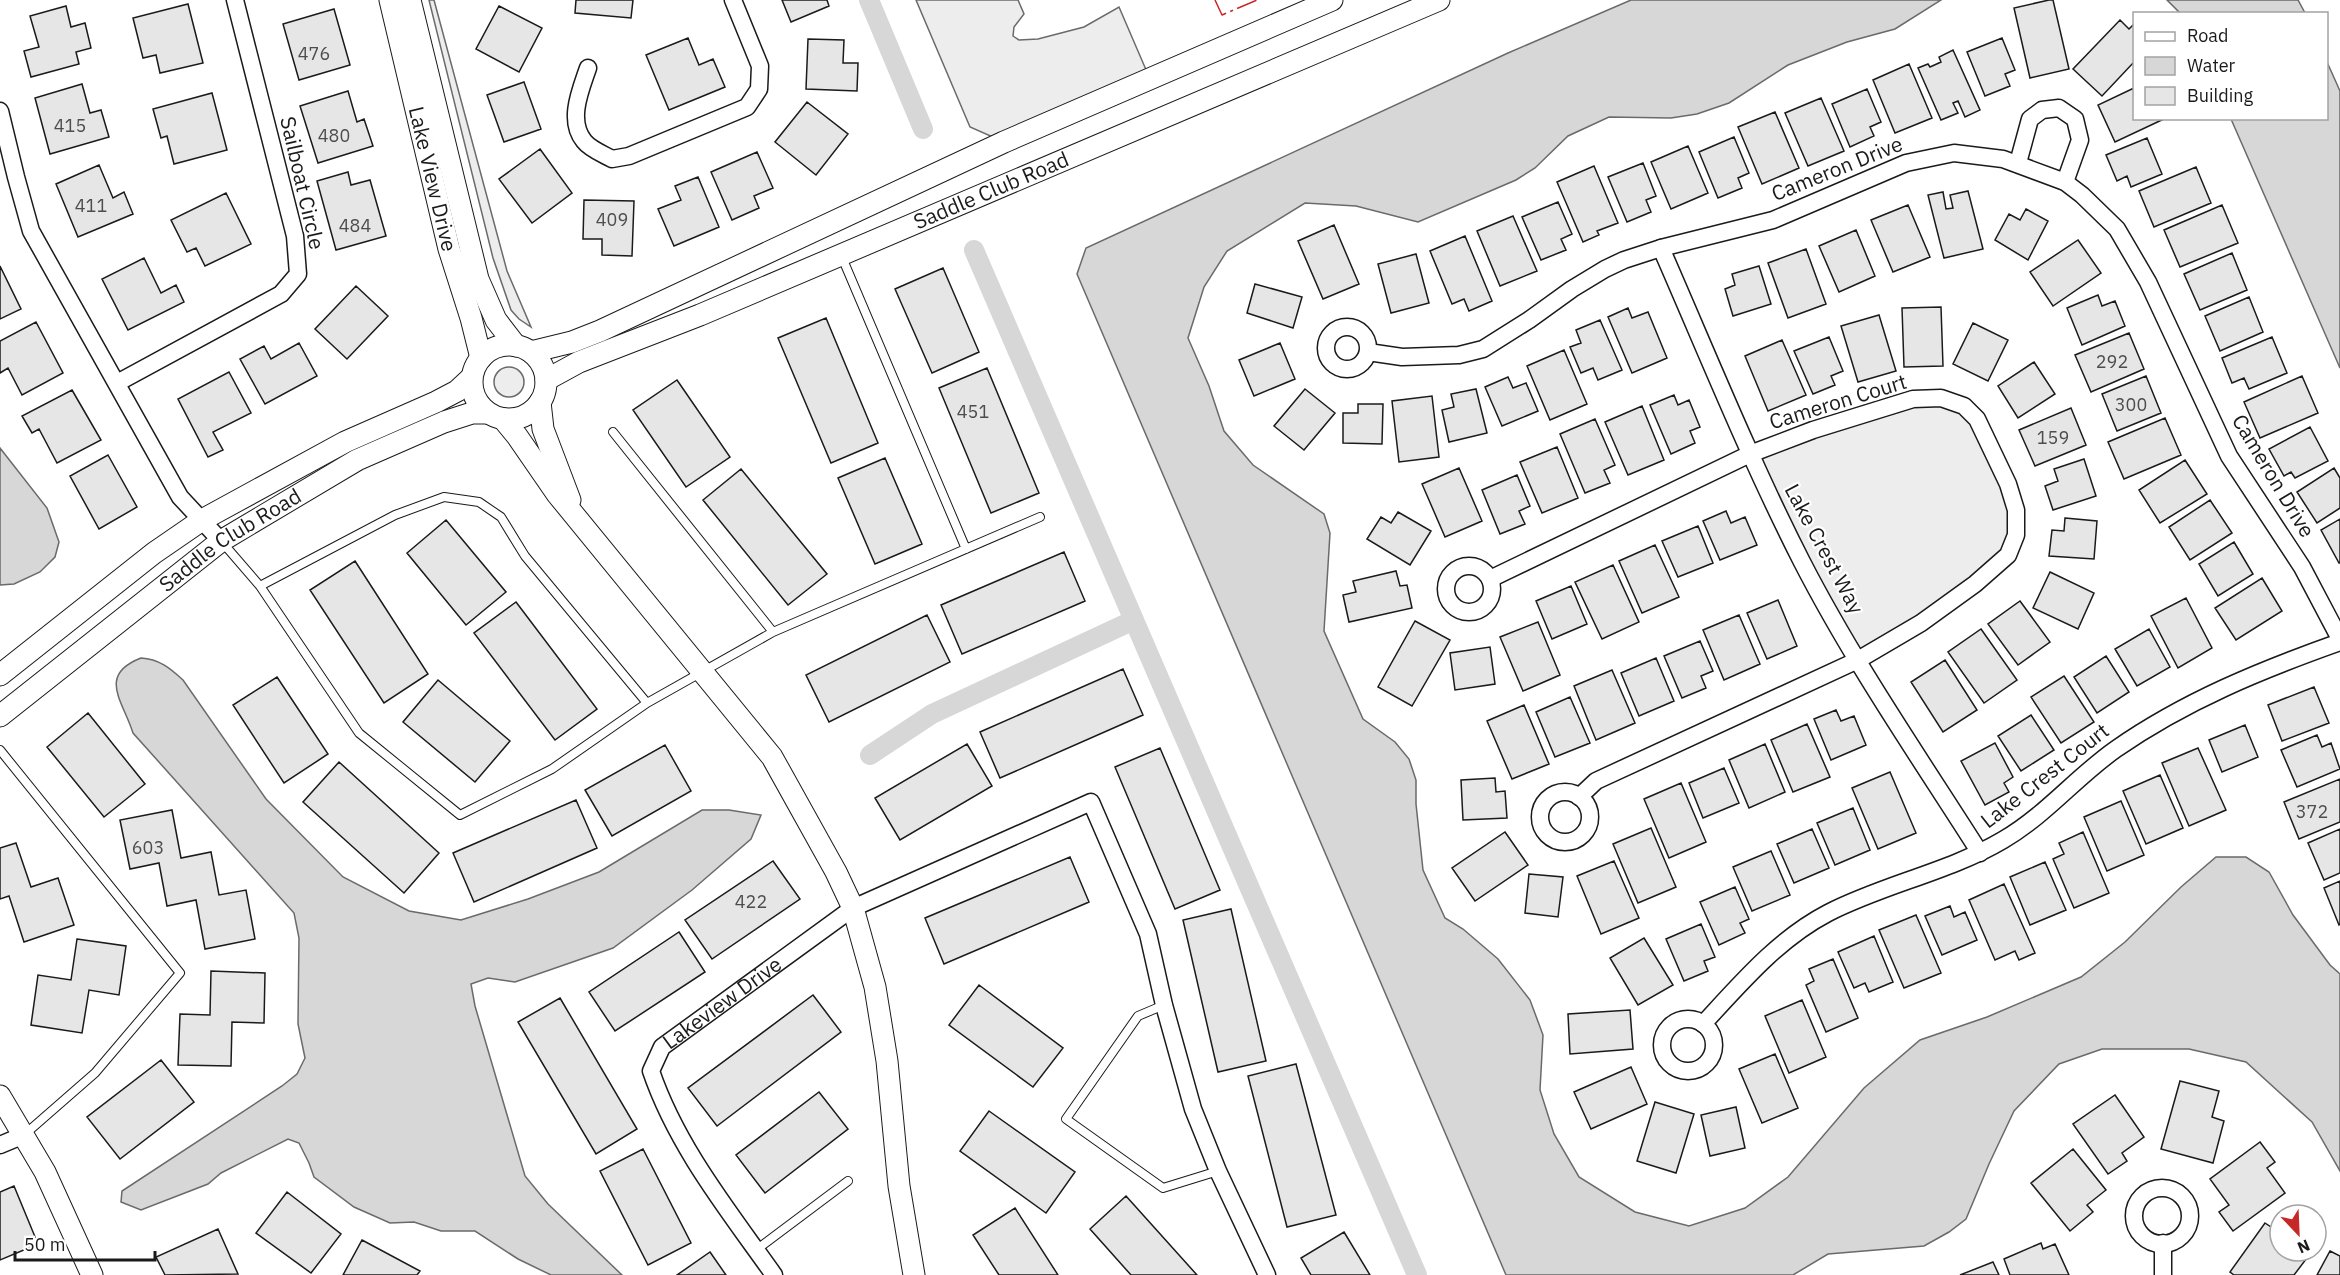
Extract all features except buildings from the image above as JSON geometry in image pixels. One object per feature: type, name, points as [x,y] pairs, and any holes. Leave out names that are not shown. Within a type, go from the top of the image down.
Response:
[{"type":"street","name":"Sailboat Circle","points":[[117,383],[281,294],[298,274],[295,236],[235,0]]},
{"type":"street","name":"Lake View Drive","points":[[390,0],[449,249],[481,357]]},
{"type":"street","name":"Lake View Drive","points":[[410,0],[478,279],[496,320],[523,349]]},
{"type":"street","points":[[588,68],[576,101],[578,124],[583,140],[612,159],[629,156],[747,107],[759,89],[760,66],[733,0]]},
{"type":"street","name":"Saddle Club Road","points":[[523,349],[572,342],[600,331],[1004,142],[1332,0]]},
{"type":"street","name":"Saddle Club Road","points":[[546,381],[579,362],[700,315],[1438,0]]},
{"type":"street","points":[[2018,163],[2030,119],[2042,110],[2059,108],[2075,119],[2080,140],[2065,182]]},
{"type":"street","points":[[0,111],[32,231],[180,497],[220,541]]},
{"type":"street","name":"Cameron Drive","points":[[1368,352],[1402,357],[1459,355],[1483,349],[1572,289],[1624,260],[1661,248],[1773,220],[1906,163],[1954,153],[2018,163],[2065,182],[2117,229],[2148,282],[2229,456],[2302,567],[2340,640]]},
{"type":"street","name":"Lake Crest Way","points":[[1661,248],[1750,454],[1803,564],[1857,660],[1980,853]]},
{"type":"street","points":[[495,416],[524,416],[531,413],[545,391],[544,370],[539,360],[523,349],[503,345],[481,357],[471,378],[472,391],[477,403],[517,436],[546,480],[772,757],[837,872],[853,908],[875,987],[887,1061],[899,1186],[914,1275]]},
{"type":"street","name":"Saddle Club Road","points":[[0,675],[154,553],[202,520],[345,442],[457,391],[471,378]]},
{"type":"street","name":"Cameron Court","points":[[1490,579],[1750,454],[1813,430],[1912,399],[1941,398],[1964,406],[1977,419],[2008,484],[2016,510],[2016,535],[2008,555],[1975,584],[1921,623],[1857,660],[1596,782],[1579,797]]},
{"type":"street","points":[[540,402],[543,429],[576,514]]},
{"type":"street","name":"Saddle Club Road","points":[[0,716],[220,541],[357,460],[444,422],[472,413],[495,416]]},
{"type":"street","name":"Lake Crest Court","points":[[1703,1024],[1777,948],[1810,924],[1882,889],[1980,853],[2025,826],[2051,806],[2093,766],[2174,712],[2223,687],[2340,640]]},
{"type":"street","name":"Lakeview Drive","points":[[774,1275],[693,1161],[661,1100],[651,1071],[662,1047],[853,908],[1091,802],[1148,934],[1164,1005]]},
{"type":"street","points":[[1164,1005],[1193,1109],[1218,1170],[1267,1275]]},
{"type":"street","points":[[0,1096],[45,1172],[92,1275]]},
{"type":"street","points":[[0,1145],[24,1135]]},
{"type":"street","points":[[2163,1243],[2163,1275]]},
{"type":"lane","points":[[840,254],[966,549]]},
{"type":"lane","points":[[613,432],[773,633]]},
{"type":"lane","points":[[260,586],[395,515],[444,497],[479,502],[501,517],[525,556],[646,704]]},
{"type":"lane","points":[[220,541],[260,586],[359,733],[460,815],[552,769],[646,704],[773,633],[1040,517]]},
{"type":"lane","points":[[0,750],[180,973],[95,1073],[24,1135]]},
{"type":"lane","points":[[1164,1005],[1138,1016],[1066,1119],[1163,1188],[1218,1170]]},
{"type":"lane","points":[[756,1250],[848,1181]]},
{"type":"shaded area","points":[[429,0],[434,0],[507,271],[531,327],[511,310],[493,258]]},
{"type":"shaded area","points":[[916,0],[1018,0],[1024,14],[1014,27],[1013,36],[1019,40],[1038,39],[1084,27],[1119,7],[1150,79],[1004,142],[970,127]]},
{"type":"shaded area","points":[[509,367],[520,371],[524,382],[520,393],[509,397],[498,393],[494,382],[498,371]]},
{"type":"shaded area","points":[[1913,399],[1964,406],[2008,484],[2008,555],[1858,660],[1750,454]]},
{"type":"water","points":[[1631,0],[1941,0],[1895,29],[1847,42],[1788,65],[1729,103],[1697,114],[1671,118],[1609,117],[1568,136],[1535,168],[1516,180],[1418,222],[1356,206],[1305,203],[1227,251],[1204,287],[1188,338],[1209,386],[1224,431],[1253,465],[1324,514],[1330,533],[1324,631],[1363,719],[1395,742],[1409,759],[1416,780],[1416,804],[1423,870],[1445,918],[1463,929],[1498,959],[1530,1000],[1543,1035],[1540,1090],[1554,1134],[1579,1177],[1635,1212],[1689,1226],[1745,1208],[1788,1177],[1864,1088],[1920,1040],[1987,1017],[2081,977],[2125,942],[2181,887],[2216,857],[2246,857],[2269,872],[2293,915],[2330,965],[2340,974],[2340,1171],[2312,1122],[2246,1062],[2189,1049],[2102,1049],[2059,1064],[2014,1111],[1966,1219],[1924,1246],[1828,1254],[1793,1275],[1506,1275],[1077,274],[1086,248],[1508,53]]},
{"type":"water","points":[[2167,0],[2298,0],[2304,12],[2179,12]]},
{"type":"water","points":[[2328,64],[2340,91],[2340,368],[2231,120],[2328,120]]},
{"type":"water","points":[[0,448],[47,508],[59,542],[55,557],[40,572],[14,584],[0,585]]},
{"type":"water","points":[[141,658],[164,665],[183,680],[266,799],[343,877],[409,911],[461,920],[528,899],[599,872],[702,810],[729,810],[761,815],[751,839],[692,890],[613,948],[515,982],[488,978],[471,984],[475,1006],[525,1176],[548,1204],[622,1275],[551,1275],[518,1259],[475,1231],[441,1231],[414,1222],[390,1223],[354,1207],[314,1177],[299,1143],[288,1139],[221,1173],[208,1184],[141,1210],[121,1202],[122,1191],[282,1086],[297,1074],[305,1058],[298,1024],[299,938],[294,913],[133,733],[120,700],[116,681],[120,672]]},
{"type":"waterway","points":[[869,0],[923,129]]},
{"type":"waterway","points":[[974,250],[1417,1275]]},
{"type":"waterway","points":[[870,755],[932,714],[1134,620]]},
{"type":"power","points":[[1215,0],[1222,15],[1257,0]]}]
